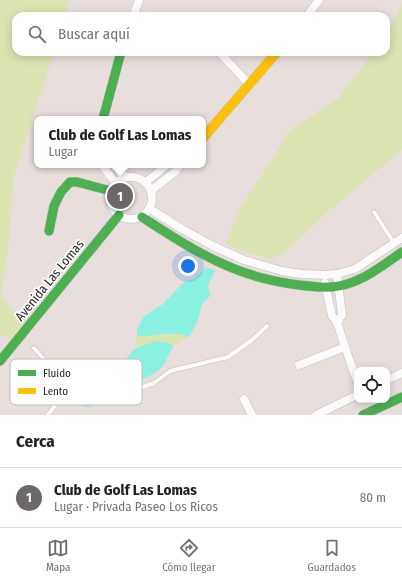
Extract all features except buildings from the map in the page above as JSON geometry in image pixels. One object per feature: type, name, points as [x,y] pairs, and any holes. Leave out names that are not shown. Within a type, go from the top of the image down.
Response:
[{"type":"street","points":[[134,12],[139,0]]},
{"type":"street","points":[[310,12],[319,0]]},
{"type":"street","points":[[104,116],[120,56]]},
{"type":"street","points":[[223,56],[249,84]]},
{"type":"street","points":[[206,135],[274,56]]},
{"type":"street","points":[[104,168],[114,180],[110,196],[110,202],[115,212],[119,215],[130,219],[142,217],[147,213],[153,203],[152,190],[146,182],[140,178],[127,177],[122,179],[112,189]]},
{"type":"street","points":[[118,168],[121,174],[127,177]]},
{"type":"street","points":[[146,182],[163,168]]},
{"type":"street","points":[[152,190],[178,168]]},
{"type":"street","points":[[49,231],[54,206],[61,192],[70,182],[112,189]]},
{"type":"street","points":[[150,209],[213,246],[244,260],[282,271],[301,274],[337,274],[354,269],[402,238]]},
{"type":"street","name":"Avenida Las Lomas","points":[[0,361],[119,215]]},
{"type":"street","points":[[142,217],[173,238],[241,272],[280,282],[321,288],[339,286],[359,280],[402,252]]},
{"type":"street","points":[[337,274],[342,315],[337,322]]},
{"type":"street","points":[[325,275],[332,316],[337,322],[354,372]]},
{"type":"street","points":[[300,365],[345,347]]},
{"type":"street","points":[[390,378],[402,372]]},
{"type":"street","points":[[316,415],[354,396]]},
{"type":"street","points":[[363,415],[402,397]]},
{"type":"street","points":[[244,399],[252,415]]},
{"type":"lane","points":[[374,212],[394,243]]},
{"type":"lane","points":[[142,387],[154,383],[170,371],[228,357],[252,340],[267,326]]},
{"type":"lane","points":[[34,348],[44,359]]},
{"type":"lane","points":[[48,415],[55,405]]},
{"type":"green space","points":[[0,0],[69,0],[66,12],[12,12],[12,56],[53,56],[14,175],[8,249],[1,293],[8,306],[26,320],[11,340],[0,333]]},
{"type":"green space","points":[[402,4],[402,150],[326,213],[284,253],[270,259],[235,249],[226,243],[242,205],[273,159],[289,131],[339,98],[370,56],[390,56],[390,29]]},
{"type":"green space","points":[[180,334],[189,337],[173,346],[168,343],[135,349],[137,336]]},
{"type":"water","points":[[207,267],[215,271],[208,285],[210,296],[202,304],[197,323],[189,337],[180,334],[137,336],[137,330],[143,317],[163,304],[183,283],[195,278]]},
{"type":"water","points":[[157,341],[168,343],[173,346],[165,363],[159,370],[142,379],[142,359],[125,359],[134,350]]},
{"type":"water","points":[[82,405],[93,405],[87,407]]},
{"type":"traffic: fast","points":[[104,116],[120,56]]},
{"type":"traffic: fast","points":[[49,231],[54,206],[61,192],[70,182],[77,182],[111,191]]},
{"type":"traffic: fast","points":[[0,361],[119,215]]},
{"type":"traffic: fast","points":[[142,217],[182,243],[225,265],[260,277],[299,285],[317,287],[341,286],[369,274],[402,252]]},
{"type":"traffic: fast","points":[[363,415],[402,397]]},
{"type":"traffic: slow","points":[[206,135],[274,56]]},
{"type":"place","name":"Club de Golf Las Lomas","points":[[120,196]]}]
